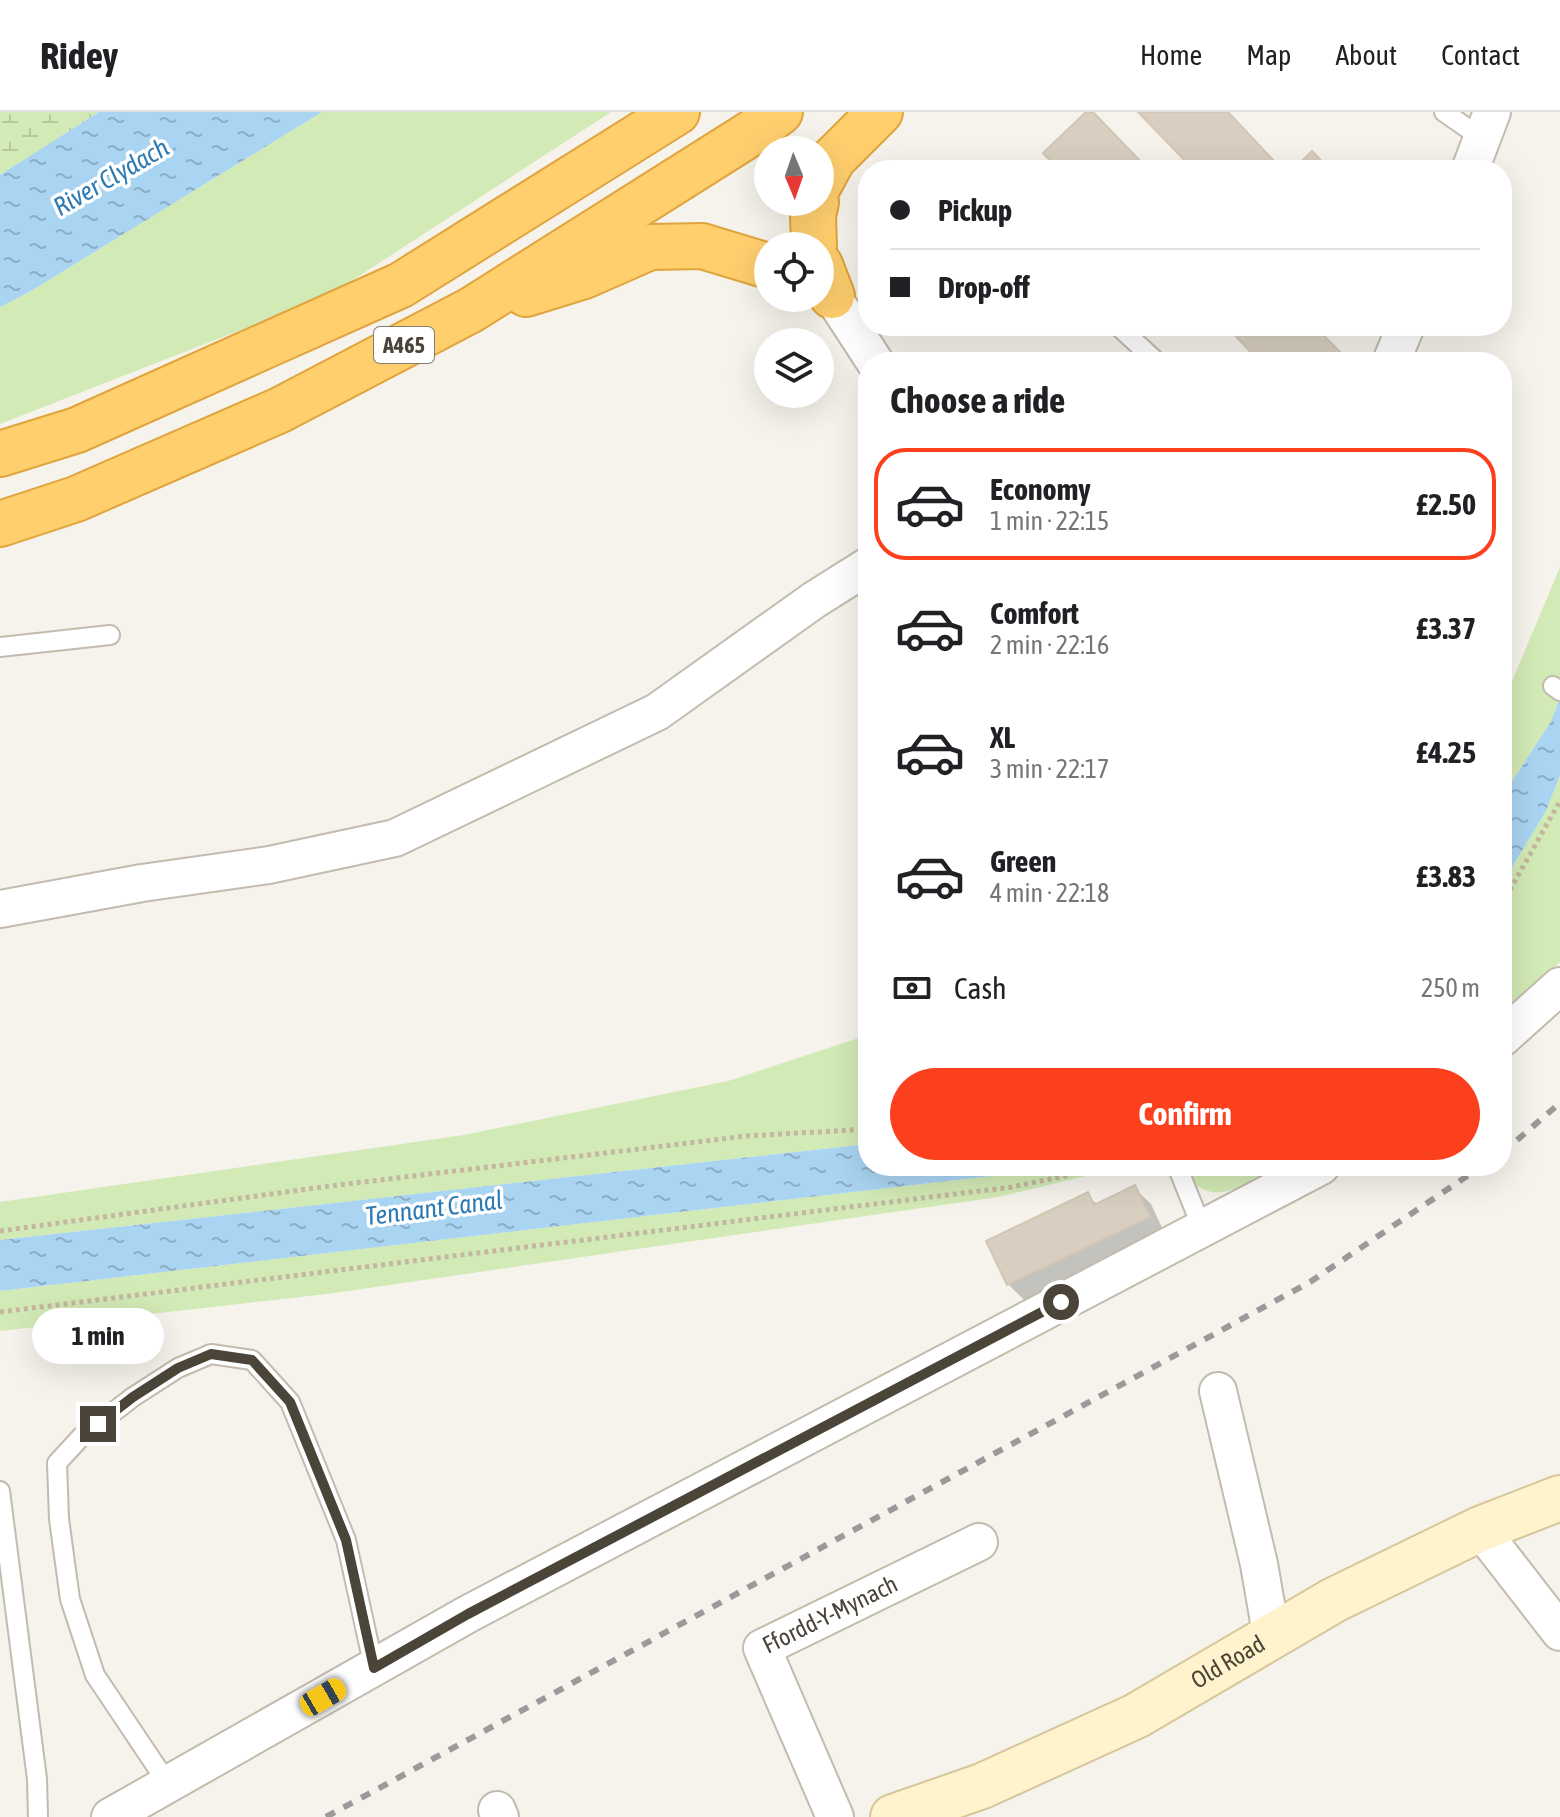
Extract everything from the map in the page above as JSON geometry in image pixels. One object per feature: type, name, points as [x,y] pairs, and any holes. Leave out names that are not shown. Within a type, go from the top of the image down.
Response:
[{"type":"highway","name":"A465","points":[[0,454],[77,430],[401,285],[677,112]]},
{"type":"highway","name":"A465","points":[[0,524],[76,499],[280,410],[471,310],[740,141],[780,112]]},
{"type":"highway","points":[[834,158],[880,112]]},
{"type":"highway","name":"A465","points":[[471,310],[584,276],[650,247],[702,246],[754,262]]},
{"type":"main road","name":"Old Road","points":[[893,1817],[982,1786],[1136,1716],[1334,1600],[1480,1529],[1560,1498]]},
{"type":"street","points":[[834,298],[858,336]]},
{"type":"street","points":[[0,909],[142,883],[269,865],[395,838],[657,712],[858,572]]},
{"type":"street","points":[[1512,1029],[1560,986]]},
{"type":"street","points":[[110,1817],[482,1606],[1302,1176]]},
{"type":"street","points":[[1218,1391],[1259,1564],[1272,1639]]},
{"type":"street","points":[[1480,1529],[1560,1632]]},
{"type":"street","name":"Ffordd-Y-Mynach","points":[[835,1817],[762,1648],[979,1542]]},
{"type":"lane","points":[[1444,112],[1482,140]]},
{"type":"lane","points":[[1129,336],[1146,352]]},
{"type":"lane","points":[[0,647],[110,635]]},
{"type":"lane","points":[[1181,1176],[1202,1228]]},
{"type":"lane","points":[[168,1784],[95,1675],[70,1599],[59,1519],[57,1463],[81,1437],[178,1368],[211,1354],[252,1360],[290,1402],[346,1540],[374,1668]]},
{"type":"lane","points":[[0,1491],[37,1779],[38,1817]]},
{"type":"path","points":[[1512,886],[1560,801]]},
{"type":"path","points":[[0,1231],[330,1186],[747,1136],[858,1130]]},
{"type":"path","points":[[0,1312],[1012,1187],[1065,1176]]},
{"type":"green space","points":[[0,112],[99,112],[0,175]]},
{"type":"green space","points":[[322,112],[611,112],[330,295],[0,424],[0,307]]},
{"type":"green space","points":[[1560,567],[1560,699],[1550,723],[1512,782],[1512,681]]},
{"type":"green space","points":[[1560,775],[1560,962],[1512,1007],[1512,867],[1546,811]]},
{"type":"green space","points":[[858,1038],[858,1145],[0,1240],[0,1202],[464,1135],[728,1081]]},
{"type":"green space","points":[[991,1176],[1086,1176],[998,1197],[327,1294],[0,1331],[0,1291]]},
{"type":"green space","points":[[1190,1176],[1259,1176],[1225,1192],[1202,1188]]},
{"type":"water","name":"River Clydach","points":[[99,112],[322,112],[0,307],[0,175]]},
{"type":"water","points":[[1560,699],[1560,775],[1546,811],[1512,867],[1512,782],[1550,723]]},
{"type":"water","name":"Tennant Canal","points":[[858,1145],[858,1176],[991,1176],[0,1291],[0,1240]]},
{"type":"building","points":[[1086,112],[1093,112],[1139,160],[1050,160],[1043,153]]},
{"type":"building","points":[[1138,112],[1228,112],[1273,160],[1184,160]]},
{"type":"building","points":[[1312,151],[1321,160],[1303,160]]},
{"type":"building","points":[[1235,336],[1325,336],[1340,352],[1251,352]]},
{"type":"building","points":[[1135,1185],[1150,1217],[1007,1285],[986,1241],[1088,1192],[1094,1205]]},
{"type":"railway","points":[[1512,1144],[1560,1103]]},
{"type":"railway","points":[[326,1817],[1310,1282],[1467,1176]]},
{"type":"route","points":[[98,1424],[178,1368],[211,1354],[252,1360],[290,1402],[346,1540],[374,1668],[468,1614],[1061,1302]]}]
